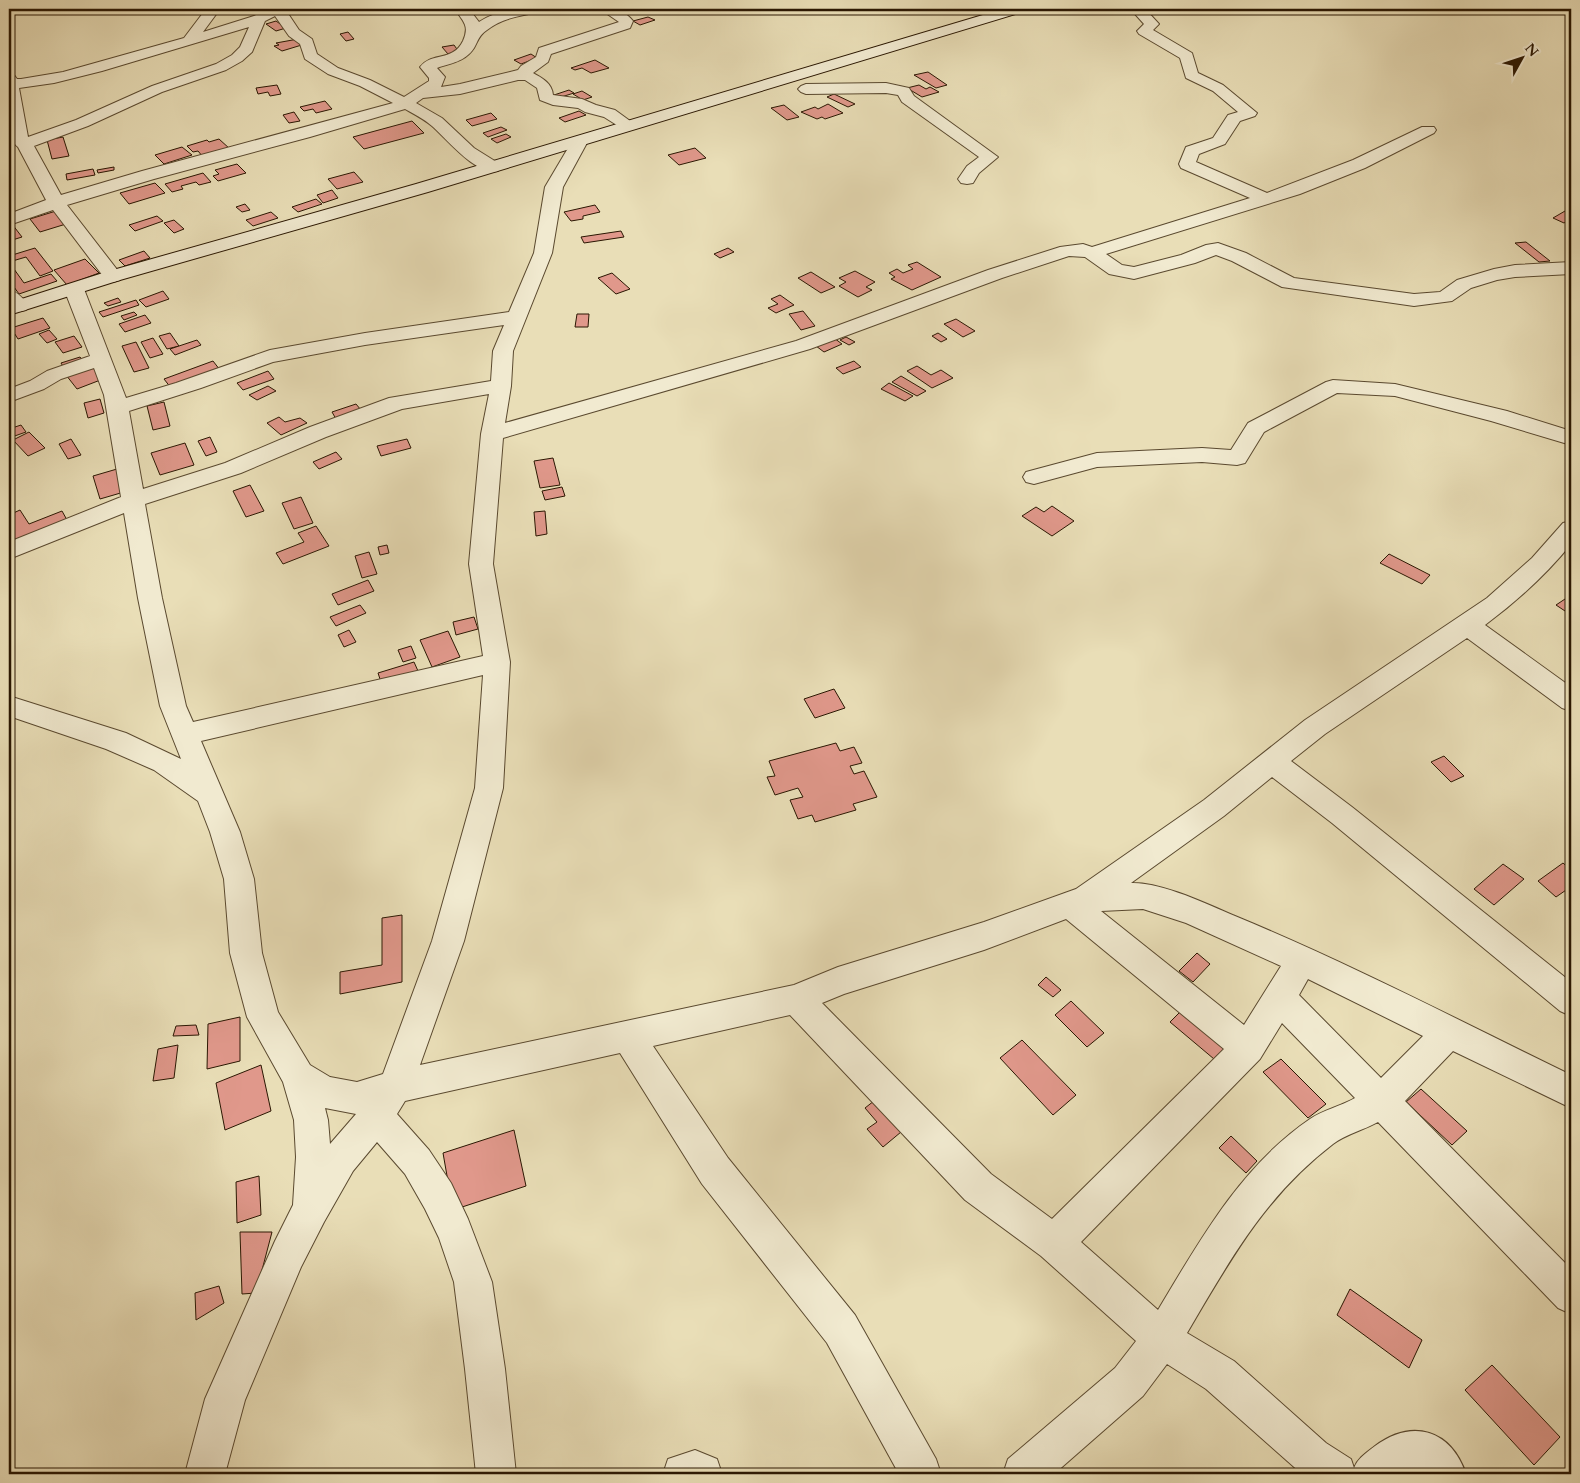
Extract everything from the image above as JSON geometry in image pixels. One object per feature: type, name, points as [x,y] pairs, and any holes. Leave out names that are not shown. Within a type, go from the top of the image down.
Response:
[{"type":"street","points":[[189,42],[213,9]]},
{"type":"street","points":[[246,9],[259,19]]},
{"type":"street","points":[[113,276],[56,202],[25,144],[21,141],[10,80],[26,84],[45,81],[189,42],[259,19],[278,9],[294,33],[307,42],[310,56],[333,71],[364,83],[424,113],[436,121],[468,152],[492,167]]},
{"type":"street","points":[[462,9],[468,15],[474,34]]},
{"type":"street","points":[[9,220],[56,202],[192,163],[304,134],[403,104],[436,83],[437,77],[428,67],[430,64],[460,55],[467,49],[474,34],[483,26],[513,12],[533,9]]},
{"type":"street","points":[[525,76],[526,69],[543,58],[544,51],[625,25],[626,21],[608,9]]},
{"type":"street","points":[[12,304],[74,289],[113,276],[312,220],[1017,9]]},
{"type":"street","points":[[1142,14],[1152,24],[1144,31],[1187,56],[1191,75],[1218,88],[1249,113],[1234,118],[1219,141],[1192,151],[1187,164],[1266,199]]},
{"type":"street","points":[[25,144],[82,123],[157,88],[221,66],[237,58],[247,49],[259,19]]},
{"type":"street","points":[[418,94],[460,89],[512,75],[525,76],[542,85],[545,88],[546,97],[553,100],[582,104],[591,109],[609,113],[629,126]]},
{"type":"street","points":[[806,89],[886,88],[904,91],[908,99],[990,157],[973,170],[967,179]]},
{"type":"street","points":[[1092,253],[1294,190],[1359,164],[1428,130]]},
{"type":"street","points":[[205,1474],[225,1399],[288,1254],[311,1209],[341,1159],[386,1102],[448,941],[489,788],[497,662],[481,564],[484,421],[501,386],[503,351],[516,316],[534,279],[543,252],[554,187],[580,141]]},
{"type":"street","points":[[440,397],[484,421],[803,345],[995,274],[1067,251],[1083,250],[1092,253],[1116,270],[1134,273],[1188,260],[1212,249],[1218,249],[1231,253],[1289,283],[1414,300],[1445,297],[1464,284],[1494,275],[1515,271],[1571,268]]},
{"type":"street","points":[[74,289],[115,395],[150,598],[173,706],[225,832],[239,879],[246,953],[263,1018],[298,1076],[311,1120],[314,1157],[311,1209]]},
{"type":"street","points":[[116,408],[203,381],[270,356],[365,339],[516,316]]},
{"type":"street","points":[[9,396],[28,389],[54,375],[101,359]]},
{"type":"street","points":[[9,551],[134,500],[233,468],[318,432],[396,403],[501,386]]},
{"type":"street","points":[[1034,477],[1097,460],[1202,455],[1237,458],[1256,428],[1333,386],[1395,390],[1499,416],[1571,438]]},
{"type":"street","points":[[298,1076],[324,1092],[386,1102],[628,1036],[796,999],[838,981],[984,936],[1078,901],[1214,808],[1315,727],[1496,604],[1541,564],[1571,529]]},
{"type":"street","points":[[1467,625],[1571,701]]},
{"type":"street","points":[[184,735],[497,662]]},
{"type":"street","points":[[9,706],[116,741],[164,762],[210,794]]},
{"type":"street","points":[[1272,762],[1342,814],[1571,1001]]},
{"type":"street","points":[[1078,901],[1144,896],[1194,912],[1301,961],[1571,1092]]},
{"type":"street","points":[[1078,901],[1248,1048]]},
{"type":"street","points":[[1054,1243],[1248,1048],[1301,961]]},
{"type":"street","points":[[1280,998],[1571,1295]]},
{"type":"street","points":[[796,999],[978,1187],[1054,1243],[1162,1339],[1220,1375],[1312,1457],[1336,1474]]},
{"type":"street","points":[[1023,1474],[1129,1382],[1162,1339],[1228,1229],[1264,1183],[1324,1130],[1354,1118],[1382,1101],[1449,1033]]},
{"type":"street","points":[[628,1036],[715,1171],[841,1329],[921,1474]]},
{"type":"street","points":[[386,1102],[416,1162],[438,1196],[455,1232],[474,1282],[496,1474]]},
{"type":"street","points":[[1372,1474],[1395,1456],[1410,1449],[1426,1453],[1435,1460],[1446,1474]]},
{"type":"street","points":[[683,1474],[695,1471],[702,1474]]},
{"type":"building","points":[[648,17],[655,20],[640,25],[633,21]]},
{"type":"building","points":[[276,21],[286,28],[276,31],[266,24]]},
{"type":"building","points":[[348,32],[354,39],[346,41],[340,34]]},
{"type":"building","points":[[298,39],[305,44],[282,51],[274,46],[279,45],[276,43]]},
{"type":"building","points":[[454,45],[459,52],[448,54],[442,47]]},
{"type":"building","points":[[531,54],[537,58],[521,64],[514,60]]},
{"type":"building","points":[[595,60],[609,68],[591,73],[582,68],[575,70],[571,68]]},
{"type":"building","points":[[928,72],[947,85],[936,88],[914,75]]},
{"type":"building","points":[[277,85],[281,94],[270,96],[268,92],[258,94],[256,88]]},
{"type":"building","points":[[919,85],[926,89],[930,87],[939,92],[922,97],[907,88]]},
{"type":"building","points":[[569,90],[574,93],[558,98],[554,95]]},
{"type":"building","points":[[582,91],[592,97],[583,100],[573,94]]},
{"type":"building","points":[[834,94],[855,104],[848,107],[827,97]]},
{"type":"building","points":[[325,101],[332,109],[316,113],[313,109],[304,111],[300,107]]},
{"type":"building","points":[[828,104],[843,113],[825,119],[822,117],[817,119],[801,112],[815,107],[818,109]]},
{"type":"building","points":[[784,105],[799,117],[787,120],[771,108]]},
{"type":"building","points":[[579,111],[586,115],[565,122],[559,118]]},
{"type":"building","points":[[294,112],[300,121],[289,123],[283,115]]},
{"type":"building","points":[[491,113],[497,119],[472,126],[466,120]]},
{"type":"building","points":[[412,121],[424,133],[364,149],[353,137]]},
{"type":"building","points":[[501,127],[507,130],[488,137],[483,133]]},
{"type":"building","points":[[506,134],[511,137],[497,143],[491,139]]},
{"type":"building","points":[[63,137],[69,156],[52,159],[47,140]]},
{"type":"building","points":[[219,139],[230,149],[203,157],[198,151],[193,152],[187,146],[207,140],[209,142]]},
{"type":"building","points":[[182,147],[192,155],[164,164],[155,155]]},
{"type":"building","points":[[695,148],[706,158],[679,165],[668,155]]},
{"type":"building","points":[[237,164],[246,173],[218,181],[213,176],[219,174],[215,170]]},
{"type":"building","points":[[114,167],[114,170],[98,173],[97,170]]},
{"type":"building","points":[[93,169],[95,175],[67,180],[66,174]]},
{"type":"building","points":[[354,172],[363,182],[337,189],[328,179]]},
{"type":"building","points":[[203,173],[211,182],[199,185],[196,182],[181,186],[183,189],[172,192],[165,184]]},
{"type":"building","points":[[155,183],[165,193],[129,204],[120,193]]},
{"type":"building","points":[[332,190],[338,198],[323,203],[317,195]]},
{"type":"building","points":[[316,199],[322,204],[298,212],[292,207]]},
{"type":"building","points":[[245,204],[250,210],[242,212],[236,207]]},
{"type":"building","points":[[595,205],[600,212],[583,216],[583,219],[571,221],[564,212]]},
{"type":"building","points":[[56,211],[66,224],[40,232],[30,219]]},
{"type":"building","points":[[1565,211],[1571,214],[1571,219],[1564,223],[1553,218]]},
{"type":"building","points":[[271,212],[278,218],[253,226],[246,220]]},
{"type":"building","points":[[157,216],[163,221],[135,231],[129,225]]},
{"type":"building","points":[[174,220],[184,229],[174,233],[164,223]]},
{"type":"building","points":[[12,224],[22,237],[9,241],[9,225]]},
{"type":"building","points":[[621,231],[624,237],[584,243],[581,237]]},
{"type":"building","points":[[1526,242],[1550,261],[1539,262],[1515,243]]},
{"type":"building","points":[[35,248],[53,271],[40,276],[26,257],[9,262],[9,256]]},
{"type":"building","points":[[728,248],[734,252],[720,258],[714,254]]},
{"type":"building","points":[[144,251],[150,258],[125,266],[119,260]]},
{"type":"building","points":[[85,259],[99,273],[67,285],[54,270]]},
{"type":"building","points":[[9,262],[24,283],[51,274],[57,281],[19,294],[9,280]]},
{"type":"building","points":[[917,262],[941,277],[912,290],[891,279],[895,277],[889,273],[897,269],[903,273],[913,269],[908,265]]},
{"type":"building","points":[[855,271],[875,282],[866,287],[872,290],[858,297],[839,286],[846,282],[839,278]]},
{"type":"building","points":[[811,272],[835,287],[821,293],[798,278]]},
{"type":"building","points":[[612,273],[630,289],[616,294],[598,278]]},
{"type":"building","points":[[163,291],[169,299],[146,307],[139,300]]},
{"type":"building","points":[[780,295],[794,305],[776,313],[768,308],[778,304],[771,299]]},
{"type":"building","points":[[118,298],[121,302],[108,306],[104,303]]},
{"type":"building","points":[[136,300],[139,305],[103,317],[99,312]]},
{"type":"building","points":[[803,311],[815,326],[801,330],[789,314]]},
{"type":"building","points":[[134,312],[137,315],[124,320],[121,316]]},
{"type":"building","points":[[577,314],[589,314],[588,327],[575,327]]},
{"type":"building","points":[[145,315],[151,323],[125,332],[119,324]]},
{"type":"building","points":[[43,318],[50,328],[18,339],[11,328]]},
{"type":"building","points":[[956,319],[975,331],[963,337],[944,324]]},
{"type":"building","points":[[49,330],[57,339],[47,343],[39,334]]},
{"type":"building","points":[[170,333],[179,346],[167,349],[159,336]]},
{"type":"building","points":[[938,333],[947,339],[941,342],[932,336]]},
{"type":"building","points":[[74,336],[82,347],[63,353],[55,342]]},
{"type":"building","points":[[846,337],[855,342],[849,345],[840,340]]},
{"type":"building","points":[[153,338],[163,354],[150,358],[141,342]]},
{"type":"building","points":[[834,338],[842,344],[824,352],[816,346]]},
{"type":"building","points":[[197,340],[201,345],[175,355],[170,349]]},
{"type":"building","points":[[136,342],[149,368],[134,372],[122,346]]},
{"type":"building","points":[[80,357],[84,362],[64,368],[61,363]]},
{"type":"building","points":[[213,361],[220,370],[171,388],[164,379]]},
{"type":"building","points":[[854,361],[861,367],[843,374],[836,368]]},
{"type":"building","points":[[93,366],[103,379],[77,389],[66,375]]},
{"type":"building","points":[[917,366],[931,375],[941,370],[953,378],[932,388],[907,371]]},
{"type":"building","points":[[268,371],[274,379],[243,390],[237,383]]},
{"type":"building","points":[[901,376],[926,391],[917,396],[892,382]]},
{"type":"building","points":[[889,383],[913,396],[905,401],[881,389]]},
{"type":"building","points":[[268,386],[276,391],[257,400],[249,395]]},
{"type":"building","points":[[100,399],[104,413],[88,418],[84,403]]},
{"type":"building","points":[[164,402],[170,426],[153,430],[147,406]]},
{"type":"building","points":[[356,404],[361,410],[336,419],[332,412]]},
{"type":"building","points":[[279,417],[285,422],[300,418],[307,423],[281,435],[267,423]]},
{"type":"building","points":[[21,425],[26,432],[9,438],[9,429]]},
{"type":"building","points":[[29,432],[45,448],[28,456],[13,440]]},
{"type":"building","points":[[210,437],[217,452],[206,456],[198,441]]},
{"type":"building","points":[[71,439],[81,455],[68,459],[59,444]]},
{"type":"building","points":[[407,439],[411,448],[381,456],[377,446]]},
{"type":"building","points":[[185,443],[194,465],[160,475],[151,453]]},
{"type":"building","points":[[336,452],[342,459],[319,469],[313,462]]},
{"type":"building","points":[[553,458],[560,485],[540,488],[534,461]]},
{"type":"building","points":[[117,469],[124,492],[100,499],[93,476]]},
{"type":"building","points":[[250,485],[264,511],[246,517],[233,491]]},
{"type":"building","points":[[562,487],[565,496],[545,500],[542,491]]},
{"type":"building","points":[[301,497],[313,523],[294,529],[282,503]]},
{"type":"building","points":[[1052,506],[1074,521],[1052,536],[1022,516],[1036,507],[1044,512]]},
{"type":"building","points":[[20,510],[29,524],[62,511],[67,520],[15,541],[9,532],[9,515]]},
{"type":"building","points":[[545,511],[547,534],[536,536],[534,512]]},
{"type":"building","points":[[316,526],[329,546],[283,564],[276,553],[304,542],[298,533]]},
{"type":"building","points":[[387,545],[389,553],[380,555],[378,547]]},
{"type":"building","points":[[369,552],[377,574],[362,578],[355,556]]},
{"type":"building","points":[[1389,554],[1430,575],[1422,584],[1380,563]]},
{"type":"building","points":[[368,580],[374,591],[338,605],[332,594]]},
{"type":"building","points":[[1568,597],[1571,599],[1571,615],[1556,605]]},
{"type":"building","points":[[360,605],[366,613],[336,626],[330,617]]},
{"type":"building","points":[[474,617],[478,629],[456,635],[453,622]]},
{"type":"building","points":[[349,630],[356,642],[344,647],[338,635]]},
{"type":"building","points":[[448,631],[460,657],[432,667],[420,640]]},
{"type":"building","points":[[411,646],[416,658],[403,662],[398,650]]},
{"type":"building","points":[[414,662],[418,671],[381,682],[378,673]]},
{"type":"building","points":[[834,689],[845,708],[815,718],[804,699]]},
{"type":"building","points":[[836,743],[840,751],[854,747],[862,763],[850,766],[854,774],[864,771],[877,797],[853,804],[856,810],[815,822],[812,815],[798,819],[790,800],[803,797],[798,788],[775,795],[767,777],[775,776],[769,761]]},
{"type":"building","points":[[1444,756],[1464,776],[1451,782],[1431,762]]},
{"type":"building","points":[[1563,863],[1571,870],[1571,889],[1569,888],[1556,897],[1538,881]]},
{"type":"building","points":[[1503,864],[1524,879],[1494,905],[1474,889]]},
{"type":"building","points":[[402,915],[402,982],[340,994],[340,972],[382,965],[382,918]]},
{"type":"building","points":[[1197,953],[1210,964],[1193,982],[1179,971]]},
{"type":"building","points":[[1046,977],[1061,990],[1053,997],[1038,985]]},
{"type":"building","points":[[1071,1001],[1104,1033],[1087,1047],[1055,1015]]},
{"type":"building","points":[[1182,1010],[1226,1047],[1214,1059],[1170,1022]]},
{"type":"building","points":[[240,1017],[240,1061],[207,1069],[208,1024]]},
{"type":"building","points":[[196,1025],[199,1035],[173,1036],[176,1026]]},
{"type":"building","points":[[1022,1040],[1076,1095],[1053,1115],[1000,1058]]},
{"type":"building","points":[[178,1045],[174,1078],[153,1081],[158,1049]]},
{"type":"building","points":[[1281,1059],[1326,1104],[1308,1118],[1263,1072]]},
{"type":"building","points":[[261,1065],[271,1111],[225,1130],[216,1083]]},
{"type":"building","points":[[1421,1089],[1467,1131],[1452,1145],[1406,1102]]},
{"type":"building","points":[[879,1097],[907,1127],[883,1147],[867,1129],[877,1122],[865,1108]]},
{"type":"building","points":[[514,1130],[526,1186],[453,1210],[443,1153]]},
{"type":"building","points":[[1231,1136],[1257,1161],[1246,1173],[1219,1148]]},
{"type":"building","points":[[259,1176],[261,1215],[237,1223],[236,1182]]},
{"type":"building","points":[[240,1232],[272,1232],[256,1293],[242,1294]]},
{"type":"building","points":[[219,1286],[224,1303],[196,1320],[195,1293]]},
{"type":"building","points":[[1350,1289],[1422,1340],[1409,1368],[1337,1315]]},
{"type":"building","points":[[1492,1365],[1560,1437],[1534,1465],[1465,1390]]}]
